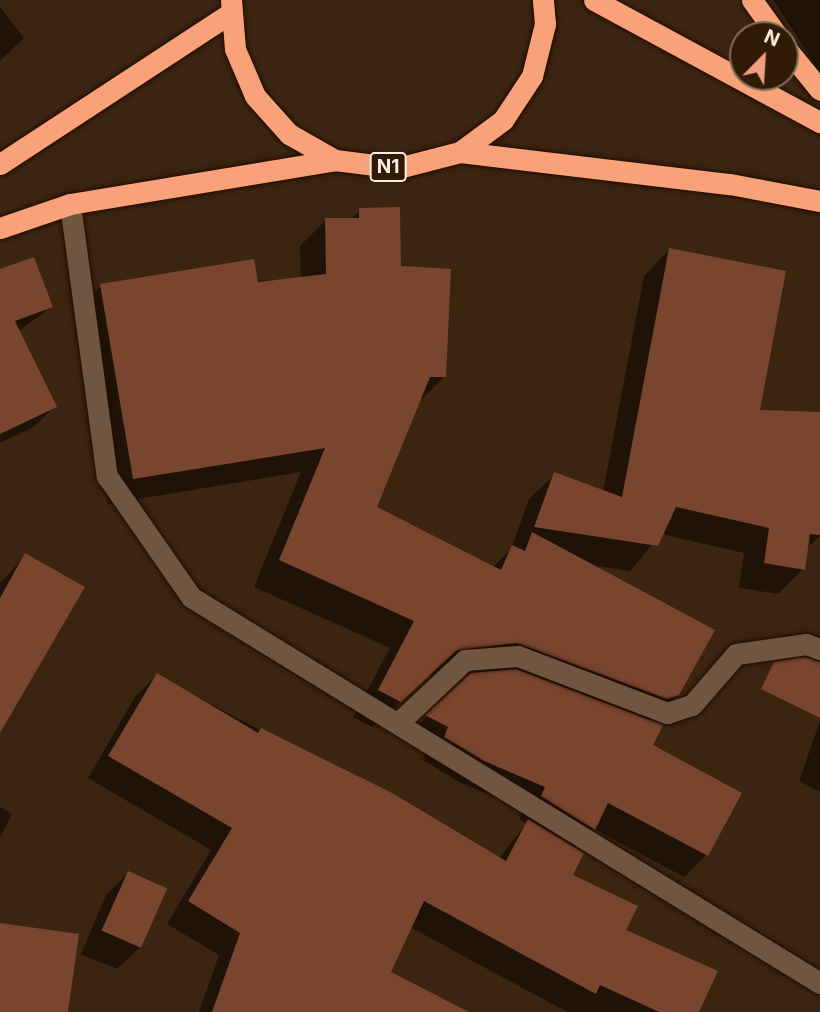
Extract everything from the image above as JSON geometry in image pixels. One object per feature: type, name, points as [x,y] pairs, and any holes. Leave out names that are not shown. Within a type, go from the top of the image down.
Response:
[{"type":"highway","name":"N1","points":[[460,152],[503,120],[532,76],[545,24],[542,0]]},
{"type":"highway","points":[[594,0],[820,122]]},
{"type":"highway","points":[[752,0],[767,21]]},
{"type":"highway","name":"N1","points":[[232,6],[235,49],[255,96],[289,134],[335,160]]},
{"type":"highway","name":"N1","points":[[0,164],[232,6]]},
{"type":"highway","points":[[799,64],[820,90]]},
{"type":"highway","name":"N1","points":[[0,228],[70,204],[335,160],[398,168],[460,152],[730,184],[820,201]]},
{"type":"street","points":[[70,204],[107,477],[191,597],[820,983]]},
{"type":"street","points":[[398,722],[466,660],[518,656],[667,713],[692,705],[736,654],[806,644],[820,649]]},
{"type":"building","points":[[400,207],[401,266],[451,269],[446,377],[430,377],[377,507],[501,570],[512,545],[525,551],[532,532],[715,630],[679,695],[667,699],[517,643],[457,650],[401,702],[378,690],[414,621],[279,560],[325,448],[133,479],[100,284],[254,259],[258,282],[326,274],[325,218],[359,218],[359,208]]},
{"type":"building","points":[[669,248],[786,271],[760,410],[820,412],[820,535],[810,534],[805,570],[764,563],[769,528],[676,507],[658,546],[534,527],[554,472],[622,497]]},
{"type":"building","points":[[34,257],[53,307],[15,321],[57,407],[0,434],[0,269]]},
{"type":"building","points":[[25,553],[85,587],[0,733],[0,598]]},
{"type":"building","points":[[805,657],[820,662],[820,718],[761,689],[774,662]]},
{"type":"building","points":[[516,669],[663,725],[653,745],[742,793],[708,856],[608,803],[595,830],[541,796],[545,787],[484,761],[444,737],[448,727],[425,715],[471,673]]},
{"type":"building","points":[[157,673],[258,733],[261,728],[392,793],[506,861],[528,819],[584,853],[573,875],[638,906],[626,930],[718,971],[699,1012],[659,1012],[600,985],[596,994],[424,901],[391,972],[469,1012],[212,1012],[240,933],[188,901],[232,828],[108,756]]},
{"type":"building","points":[[128,871],[167,888],[141,948],[102,930]]},
{"type":"building","points":[[0,923],[79,934],[68,1012],[0,1012]]}]
